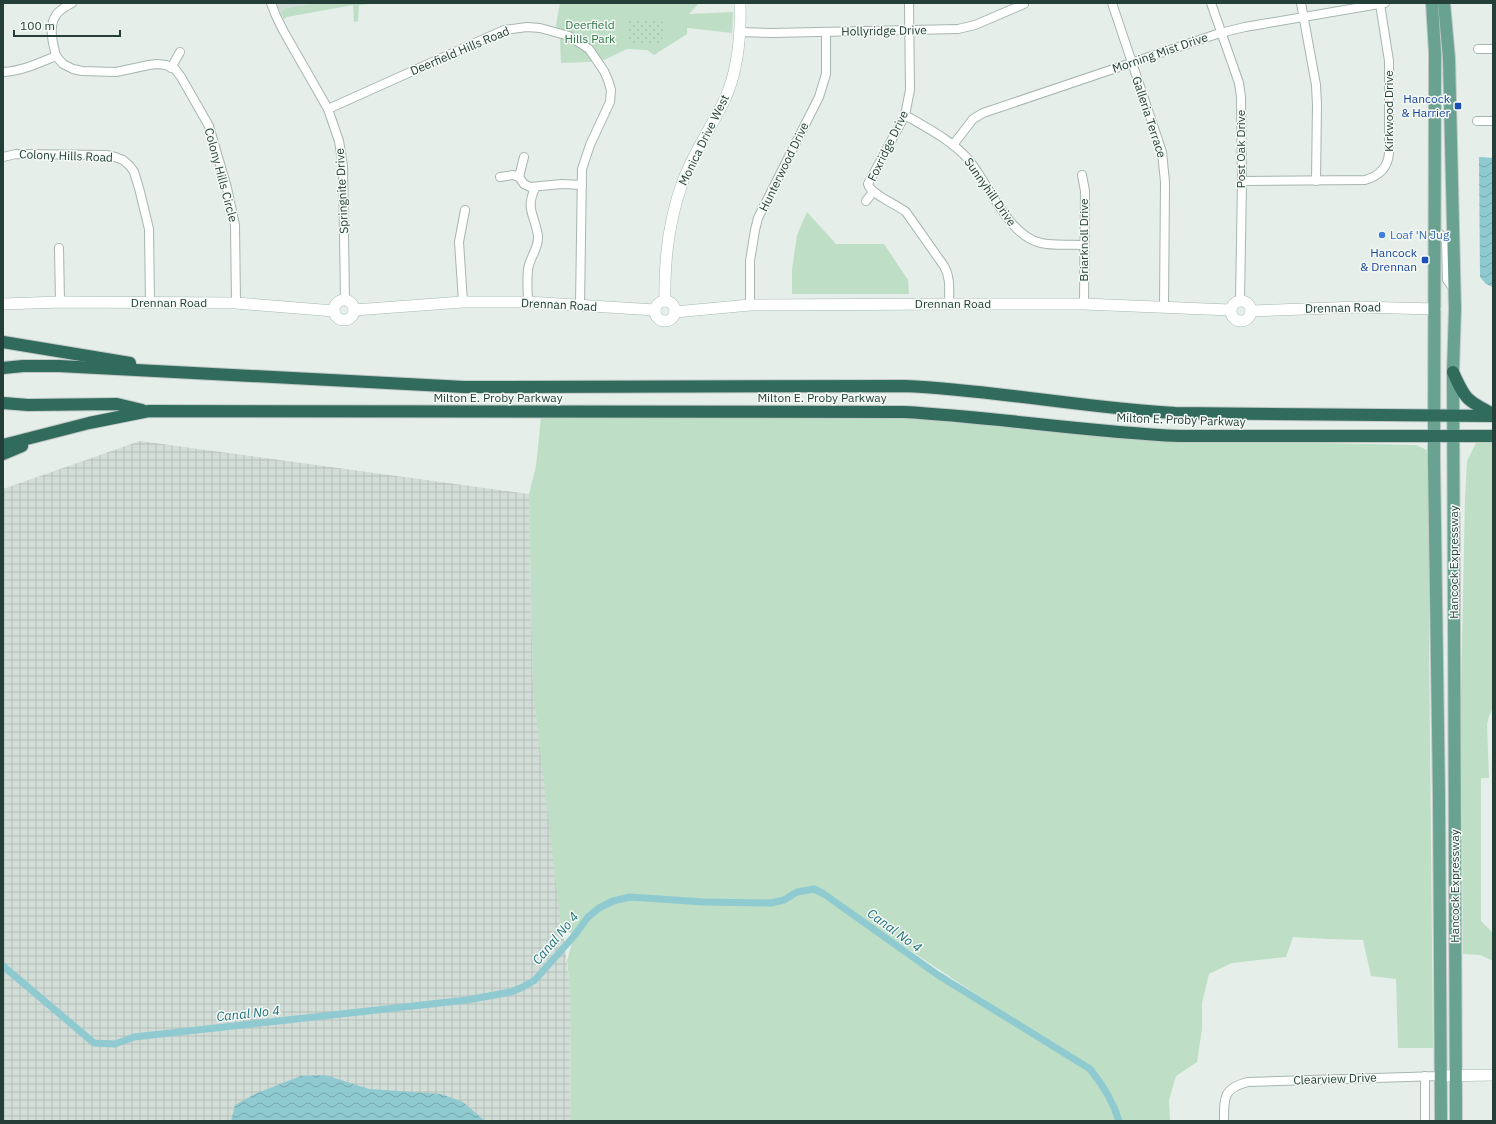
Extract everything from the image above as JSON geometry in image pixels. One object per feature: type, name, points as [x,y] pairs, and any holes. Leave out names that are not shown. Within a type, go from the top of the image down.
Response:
[{"type":"highway","points":[[3,342],[188,373]]},
{"type":"highway","points":[[3,368],[23,366],[59,366],[188,373]]},
{"type":"highway","points":[[1453,372],[1467,398],[1493,415]]},
{"type":"highway","name":"Milton E. Proby Parkway","points":[[188,373],[464,387],[918,387],[960,390],[1174,414],[1493,415]]},
{"type":"highway","points":[[3,403],[28,405],[117,404],[149,411]]},
{"type":"highway","points":[[3,445],[118,416],[149,411]]},
{"type":"highway","name":"Milton E. Proby Parkway","points":[[149,411],[904,412],[1141,434],[1179,436],[1493,436]]},
{"type":"highway","points":[[3,454],[54,431]]},
{"type":"main road","name":"Hancock Expressway","points":[[1432,3],[1436,53],[1434,436],[1439,797],[1441,1121]]},
{"type":"main road","name":"Hancock Expressway","points":[[1444,3],[1449,58],[1455,290],[1453,372],[1456,1121]]},
{"type":"street","points":[[72,3],[56,15],[53,23],[52,39],[56,56],[63,64],[73,69],[82,71],[116,72],[157,64],[171,68],[180,52]]},
{"type":"street","name":"Springnite Drive","points":[[271,3],[284,32],[328,109],[339,141],[343,166],[345,300]]},
{"type":"street","name":"Monica Drive West","points":[[665,301],[667,249],[678,195],[689,166],[725,98],[730,85],[736,62],[740,32],[740,3]]},
{"type":"street","name":"Foxridge Drive","points":[[909,3],[910,90],[905,115],[868,184],[869,188],[873,192],[906,212],[944,266],[948,272],[949,278],[949,304]]},
{"type":"street","name":"Galleria Terrace","points":[[1112,3],[1162,152],[1164,164],[1164,307]]},
{"type":"street","name":"Post Oak Drive","points":[[1210,3],[1238,83],[1241,97],[1242,181],[1240,301]]},
{"type":"street","points":[[1301,3],[1316,85],[1316,181]]},
{"type":"street","name":"Morning Mist Drive","points":[[953,145],[973,119],[983,113],[1220,33],[1383,3]]},
{"type":"street","name":"Kirkwood Drive","points":[[1382,170],[1386,165],[1389,153],[1390,73],[1383,3]]},
{"type":"street","name":"Hollyridge Drive","points":[[740,32],[770,33],[967,28],[1024,4]]},
{"type":"street","name":"Deerfield Hills Road","points":[[328,109],[504,30],[527,27],[554,32],[569,36],[589,49],[604,71],[610,90],[610,102],[608,110],[590,145],[582,169],[580,306]]},
{"type":"street","name":"Hunterwood Drive","points":[[750,305],[750,261],[755,230],[767,200],[819,96],[826,74],[826,32]]},
{"type":"street","points":[[1478,49],[1493,49]]},
{"type":"street","points":[[3,72],[22,69],[56,56]]},
{"type":"street","name":"Colony Hills Circle","points":[[171,68],[181,77],[209,126],[227,188],[235,225],[236,303]]},
{"type":"street","name":"Sunnyhill Drive","points":[[905,115],[953,145],[969,160],[1011,222],[1023,235],[1039,243],[1084,244]]},
{"type":"street","points":[[1477,121],[1493,121]]},
{"type":"street","name":"Colony Hills Road","points":[[3,157],[16,154],[106,155],[115,156],[130,166],[136,177],[149,229],[150,303]]},
{"type":"street","points":[[519,177],[524,158]]},
{"type":"street","points":[[1242,181],[1365,180],[1372,178],[1382,170],[1387,178]]},
{"type":"street","points":[[500,177],[514,175],[519,177],[524,184],[535,188],[551,184],[582,185]]},
{"type":"street","name":"Briarknoll Drive","points":[[1082,175],[1085,191],[1084,304]]},
{"type":"street","points":[[528,302],[528,266],[538,246],[538,235],[530,212],[531,197],[535,188]]},
{"type":"street","points":[[866,201],[873,192]]},
{"type":"street","points":[[463,302],[459,242],[465,210]]},
{"type":"street","points":[[1435,230],[1446,240],[1447,280],[1455,290]]},
{"type":"street","points":[[60,248],[60,302]]},
{"type":"street","points":[[345,300],[352,305],[354,310],[352,317],[346,320],[339,319],[335,314],[334,307],[338,302],[345,300]]},
{"type":"street","points":[[665,301],[674,305],[675,312],[672,318],[666,321],[657,317],[655,310],[657,304],[665,301]]},
{"type":"street","points":[[1240,301],[1246,302],[1251,311],[1247,319],[1240,321],[1234,319],[1230,310],[1234,303],[1240,301]]},
{"type":"street","name":"Drennan Road","points":[[3,304],[60,302],[236,303],[334,311]]},
{"type":"street","name":"Drennan Road","points":[[354,310],[463,302],[528,302],[655,310]]},
{"type":"street","name":"Drennan Road","points":[[675,312],[750,305],[949,304],[1084,304],[1230,310]]},
{"type":"street","name":"Drennan Road","points":[[1251,311],[1359,307],[1435,309]]},
{"type":"street","points":[[1440,1076],[1493,1075]]},
{"type":"street","points":[[1425,1076],[1425,1121]]},
{"type":"street","name":"Clearview Drive","points":[[1224,1121],[1225,1100],[1232,1088],[1248,1082],[1440,1076]]},
{"type":"shaded area","points":[[276,3],[317,3],[286,8],[280,12]]},
{"type":"shaded area","points":[[140,441],[529,494],[533,691],[570,989],[571,1121],[3,1121],[3,489]]},
{"type":"green space","points":[[317,3],[384,3],[359,5],[358,21],[354,22],[353,5],[287,17],[284,19],[280,12],[286,8]]},
{"type":"green space","name":"Deerfield Hills Park","points":[[560,3],[699,3],[689,14],[733,12],[732,33],[687,28],[687,34],[654,55],[647,50],[627,49],[604,60],[561,63],[560,40],[556,25]]},
{"type":"green space","points":[[628,20],[663,22],[662,44],[627,42]]},
{"type":"green space","points":[[807,212],[836,244],[884,244],[908,280],[909,294],[792,294],[792,270],[797,235]]},
{"type":"green space","points":[[541,417],[918,418],[1134,439],[1416,445],[1429,451],[1429,647],[1433,1048],[1398,1048],[1396,979],[1371,976],[1363,940],[1293,937],[1286,957],[1232,963],[1209,974],[1202,1003],[1202,1029],[1197,1062],[1176,1076],[1169,1100],[1170,1121],[571,1121],[570,989],[567,961],[574,936],[561,925],[533,691],[529,494],[536,466]],"holes":[[[817,891],[825,894],[1074,1059],[938,975]]]},
{"type":"green space","points":[[1477,441],[1493,441],[1493,708],[1487,725],[1489,778],[1481,778],[1481,921],[1493,933],[1493,961],[1480,955],[1463,954],[1461,695],[1465,499],[1467,461]]},
{"type":"water","points":[[1479,157],[1493,158],[1493,287],[1486,284],[1480,277]]},
{"type":"water","points":[[325,1075],[369,1089],[441,1094],[463,1102],[485,1121],[231,1121],[235,1105],[257,1093],[301,1076]]},
{"type":"waterway","name":"Canal No 4","points":[[3,966],[94,1043],[115,1044],[134,1037],[467,1000],[511,992],[535,980],[574,936],[588,917],[599,908],[613,901],[630,897],[704,902],[771,903],[784,900],[797,892],[814,889],[824,894],[938,975],[1090,1069],[1107,1094],[1119,1121]]},
{"type":"place","name":"Hancock & Harrier","points":[[1458,106]]},
{"type":"place","name":"Loaf 'N Jug","points":[[1382,235]]},
{"type":"place","name":"Hancock & Drennan","points":[[1425,260]]}]
